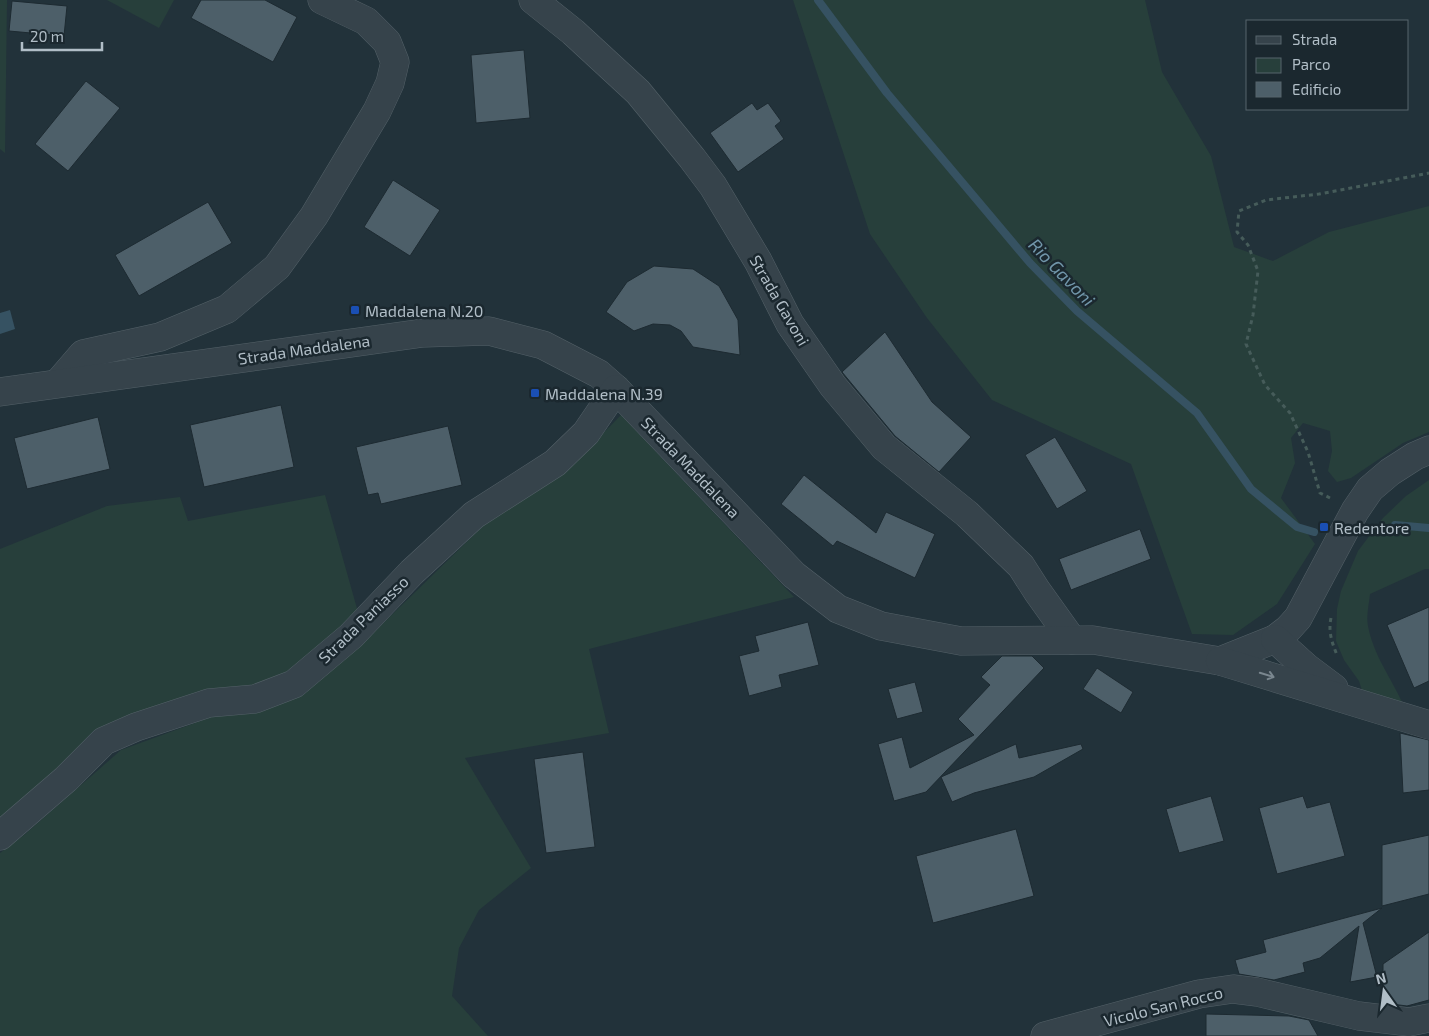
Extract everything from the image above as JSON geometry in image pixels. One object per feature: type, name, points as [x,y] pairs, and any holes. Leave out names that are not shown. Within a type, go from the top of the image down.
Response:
[{"type":"street","points":[[58,383],[83,354],[160,337],[226,309],[276,267],[314,216],[377,111],[390,83],[395,62],[387,42],[366,21],[322,0]]},
{"type":"street","name":"Strada Gavoni","points":[[533,0],[570,30],[638,92],[692,158],[712,186],[758,261],[790,324],[833,386],[884,446],[967,514],[1021,566],[1036,591],[1072,640]]},
{"type":"street","points":[[556,0],[563,8],[570,30]]},
{"type":"street","name":"Strada Maddalena","points":[[0,392],[423,333],[489,331],[543,345],[599,374],[616,389],[794,576],[838,609],[882,626],[960,641],[1093,640],[1220,661],[1429,725]]},
{"type":"street","name":"Strada Paniasso","points":[[0,836],[66,779],[104,741],[136,727],[209,703],[255,699],[294,684],[350,636],[412,572],[474,515],[555,463],[586,433],[616,389]]},
{"type":"street","points":[[1220,661],[1275,639],[1288,629],[1298,618],[1355,512],[1370,489],[1415,456],[1429,450]]},
{"type":"street","name":"Strada Maddalena","points":[[1275,639],[1306,667],[1340,692],[1358,702]]},
{"type":"street","name":"Vicolo San Rocco","points":[[1044,1036],[1199,994],[1233,990],[1257,992],[1359,1016],[1409,1022],[1429,1018]]},
{"type":"path","points":[[1355,512],[1320,493],[1308,452],[1290,413],[1265,385],[1246,344],[1253,315],[1258,271],[1248,245],[1237,232],[1239,211],[1266,200],[1320,194],[1429,174]]},
{"type":"path","points":[[1331,616],[1329,625],[1332,642],[1340,662]]},
{"type":"green space","points":[[0,0],[7,0],[5,153],[0,149]]},
{"type":"green space","points":[[107,0],[174,0],[159,28]]},
{"type":"green space","points":[[793,0],[1145,0],[1162,72],[1211,156],[1234,247],[1273,261],[1329,232],[1429,206],[1429,432],[1403,443],[1351,478],[1337,482],[1328,471],[1332,451],[1330,431],[1303,423],[1291,438],[1295,463],[1281,498],[1315,544],[1277,604],[1233,635],[1192,634],[1131,464],[992,400],[927,318],[870,234]]},
{"type":"green space","points":[[621,415],[794,597],[589,649],[609,733],[465,758],[531,868],[479,910],[459,948],[452,996],[488,1036],[0,1036],[0,853],[24,835],[121,750],[214,716],[366,640],[484,525],[572,465]]},
{"type":"green space","points":[[1429,480],[1429,569],[1425,569],[1370,594],[1367,618],[1374,646],[1403,704],[1363,694],[1359,681],[1344,660],[1336,641],[1337,609],[1341,591],[1358,551],[1383,518],[1406,496]]},
{"type":"green space","points":[[325,495],[358,612],[300,667],[248,687],[128,720],[0,827],[0,549],[107,506],[180,497],[188,521]]},
{"type":"water","points":[[10,310],[15,329],[0,334],[0,313]]},
{"type":"building","points":[[201,0],[265,0],[297,17],[273,62],[191,18]]},
{"type":"building","points":[[12,1],[67,6],[64,36],[9,31]]},
{"type":"building","points":[[524,50],[530,118],[476,123],[471,55]]},
{"type":"building","points":[[86,81],[120,108],[68,171],[35,144]]},
{"type":"building","points":[[752,103],[757,110],[768,103],[781,121],[775,126],[784,139],[738,172],[710,133]]},
{"type":"building","points":[[393,180],[440,210],[410,256],[364,227]]},
{"type":"building","points":[[208,202],[232,243],[139,296],[115,255]]},
{"type":"building","points":[[654,266],[693,269],[719,286],[738,320],[740,355],[693,347],[681,331],[670,325],[653,324],[634,331],[606,312],[627,282]]},
{"type":"building","points":[[885,332],[932,402],[971,437],[939,472],[895,436],[842,372]]},
{"type":"building","points":[[281,405],[294,467],[204,487],[190,425]]},
{"type":"building","points":[[98,417],[110,469],[27,489],[14,438]]},
{"type":"building","points":[[448,426],[462,485],[381,504],[378,493],[368,495],[356,447]]},
{"type":"building","points":[[1055,437],[1087,491],[1057,509],[1025,455]]},
{"type":"building","points":[[804,475],[876,533],[886,512],[935,534],[915,578],[837,541],[833,546],[781,504]]},
{"type":"building","points":[[1140,529],[1151,559],[1071,590],[1059,559]]},
{"type":"building","points":[[1429,607],[1429,681],[1414,688],[1387,625]]},
{"type":"building","points":[[808,622],[819,665],[779,675],[782,687],[749,696],[739,656],[759,651],[755,636]]},
{"type":"building","points":[[1002,656],[1032,656],[1044,668],[926,792],[894,801],[878,744],[902,737],[910,768],[974,735],[958,719],[990,685],[981,677]]},
{"type":"building","points":[[1097,668],[1133,692],[1121,713],[1083,689]]},
{"type":"building","points":[[915,682],[923,712],[897,719],[888,689]]},
{"type":"building","points":[[1400,733],[1429,740],[1429,790],[1403,793]]},
{"type":"building","points":[[1016,744],[1019,758],[1081,744],[1083,749],[1034,777],[974,793],[952,802],[941,777]]},
{"type":"building","points":[[583,752],[595,847],[546,853],[534,759]]},
{"type":"building","points":[[1211,796],[1224,841],[1179,853],[1166,809]]},
{"type":"building","points":[[1303,796],[1307,808],[1330,802],[1345,856],[1277,874],[1259,808]]},
{"type":"building","points":[[1016,829],[1034,896],[933,923],[916,856]]},
{"type":"building","points":[[1429,835],[1429,894],[1382,906],[1382,845]]},
{"type":"building","points":[[1382,908],[1363,923],[1377,977],[1350,982],[1359,926],[1320,958],[1303,963],[1305,972],[1274,980],[1239,974],[1235,960],[1266,952],[1263,940]]},
{"type":"building","points":[[1429,932],[1429,1000],[1407,1006],[1384,1003],[1379,980],[1383,980],[1383,964]]},
{"type":"building","points":[[1206,1014],[1289,1016],[1309,1020],[1318,1036],[1206,1036]]},
{"type":"waterway","name":"Rio Gavoni","points":[[818,0],[887,93],[1030,263],[1077,311],[1197,413],[1251,489],[1297,527],[1314,532]]},
{"type":"waterway","points":[[1395,525],[1429,528]]},
{"type":"place","name":"Maddalena N.20","points":[[355,310]]},
{"type":"place","name":"Maddalena N.39","points":[[535,393]]},
{"type":"place","name":"Redentore","points":[[1324,527]]}]
